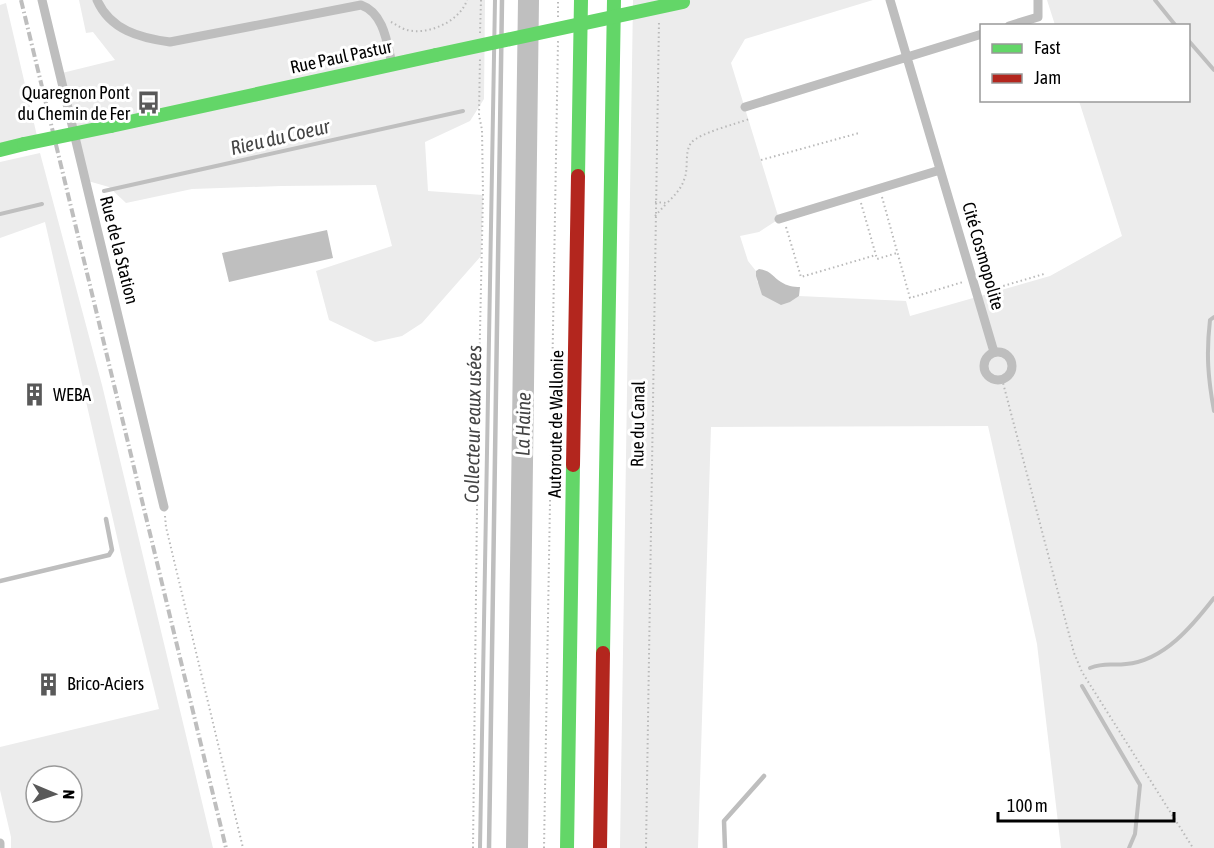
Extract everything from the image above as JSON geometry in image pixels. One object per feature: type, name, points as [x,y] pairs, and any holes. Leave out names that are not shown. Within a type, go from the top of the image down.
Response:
[{"type":"main road","name":"Autoroute de Wallonie","points":[[567,848],[581,0]]},
{"type":"main road","points":[[600,848],[614,0]]},
{"type":"main road","name":"Rue Paul Pastur","points":[[0,150],[686,1]]},
{"type":"street","name":"Rue de la Station","points":[[42,0],[164,507]]},
{"type":"street","points":[[97,0],[108,17],[125,30],[144,39],[170,42],[361,5],[369,8],[380,23],[385,33],[392,64]]},
{"type":"street","name":"Cité Cosmopolite","points":[[890,0],[994,352]]},
{"type":"street","points":[[1021,24],[1040,21],[1038,0]]},
{"type":"street","points":[[745,107],[980,34]]},
{"type":"street","points":[[781,219],[940,170]]},
{"type":"street","points":[[994,352],[1004,353],[1011,364],[1010,373],[1002,379],[994,379],[985,370],[987,357],[994,352]]},
{"type":"lane","points":[[489,848],[502,0]]},
{"type":"lane","points":[[0,580],[109,555],[112,549],[106,519]]},
{"type":"lane","points":[[725,848],[724,821],[764,776]]},
{"type":"path","points":[[387,18],[405,30],[438,27],[452,20],[467,0]]},
{"type":"path","points":[[480,38],[481,0]]},
{"type":"path","points":[[558,0],[558,24]]},
{"type":"path","name":"Rue du Canal","points":[[646,848],[659,11]]},
{"type":"path","points":[[544,848],[558,36]]},
{"type":"path","points":[[473,848],[483,204],[482,130],[479,115],[480,49]]},
{"type":"path","points":[[655,216],[677,193],[684,180],[688,149],[692,142],[749,119]]},
{"type":"path","points":[[761,160],[858,133]]},
{"type":"path","points":[[879,189],[910,298],[973,279]]},
{"type":"path","points":[[858,195],[878,259],[898,253]]},
{"type":"path","points":[[655,202],[667,202]]},
{"type":"path","points":[[781,219],[801,277],[876,255]]},
{"type":"path","points":[[977,293],[1044,274]]},
{"type":"path","points":[[1002,379],[1074,653],[1082,672],[1193,848]]},
{"type":"path","points":[[164,507],[166,527],[243,848]]},
{"type":"shaded area","points":[[79,0],[485,0],[484,99],[470,121],[425,142],[428,191],[483,195],[481,256],[422,323],[402,336],[375,342],[329,320],[316,271],[392,246],[376,185],[192,189],[126,203],[109,187],[88,181],[62,73],[115,60],[93,32],[86,33]]},
{"type":"shaded area","points":[[633,0],[873,0],[745,39],[731,63],[779,219],[759,232],[740,236],[748,261],[756,271],[757,282],[790,302],[799,296],[906,301],[910,316],[1050,276],[1122,236],[1079,102],[1190,102],[1190,24],[1055,24],[1047,0],[1214,0],[1214,848],[1061,848],[1037,644],[988,426],[711,427],[698,848],[620,848]]},
{"type":"shaded area","points":[[6,3],[37,136],[0,144],[0,5]]},
{"type":"shaded area","points":[[40,153],[102,385],[213,848],[11,848],[11,837],[0,790],[0,747],[159,709],[125,572],[45,222],[0,238],[0,162]]},
{"type":"water","name":"La Haine","points":[[518,0],[539,0],[528,848],[506,848]]},
{"type":"water","points":[[327,230],[333,258],[229,282],[222,253]]},
{"type":"water","points":[[759,269],[769,272],[786,284],[800,287],[799,296],[781,305],[762,295],[756,276],[756,271]]},
{"type":"waterway","name":"Collecteur eaux usées","points":[[480,848],[495,0]]},
{"type":"waterway","points":[[1155,0],[1174,24]]},
{"type":"waterway","points":[[1190,42],[1214,70]]},
{"type":"waterway","name":"Rieu du Coeur","points":[[104,191],[463,111]]},
{"type":"waterway","name":"Rieu du Coeur","points":[[0,214],[42,204]]},
{"type":"waterway","points":[[1214,317],[1210,320],[1208,355],[1214,411]]},
{"type":"waterway","points":[[1090,668],[1140,661],[1153,656],[1187,630],[1214,598]]},
{"type":"waterway","points":[[1082,686],[1140,785],[1135,834],[1129,848]]},
{"type":"railway","points":[[21,0],[226,848]]},
{"type":"traffic: fast","points":[[578,176],[581,0]]},
{"type":"traffic: fast","points":[[603,653],[614,0]]},
{"type":"traffic: fast","points":[[436,55],[683,2]]},
{"type":"traffic: fast","points":[[111,126],[436,55]]},
{"type":"traffic: fast","points":[[24,144],[111,126]]},
{"type":"traffic: fast","points":[[0,150],[24,144]]},
{"type":"traffic: fast","points":[[567,848],[573,465]]},
{"type":"traffic: jam","points":[[573,465],[578,176]]},
{"type":"traffic: jam","points":[[600,848],[603,653]]},
{"type":"place","name":"Quaregnon Pont du Chemin de Fer","points":[[148,103]]},
{"type":"place","name":"WEBA","points":[[35,395]]},
{"type":"place","name":"Brico-Aciers","points":[[49,684]]}]
